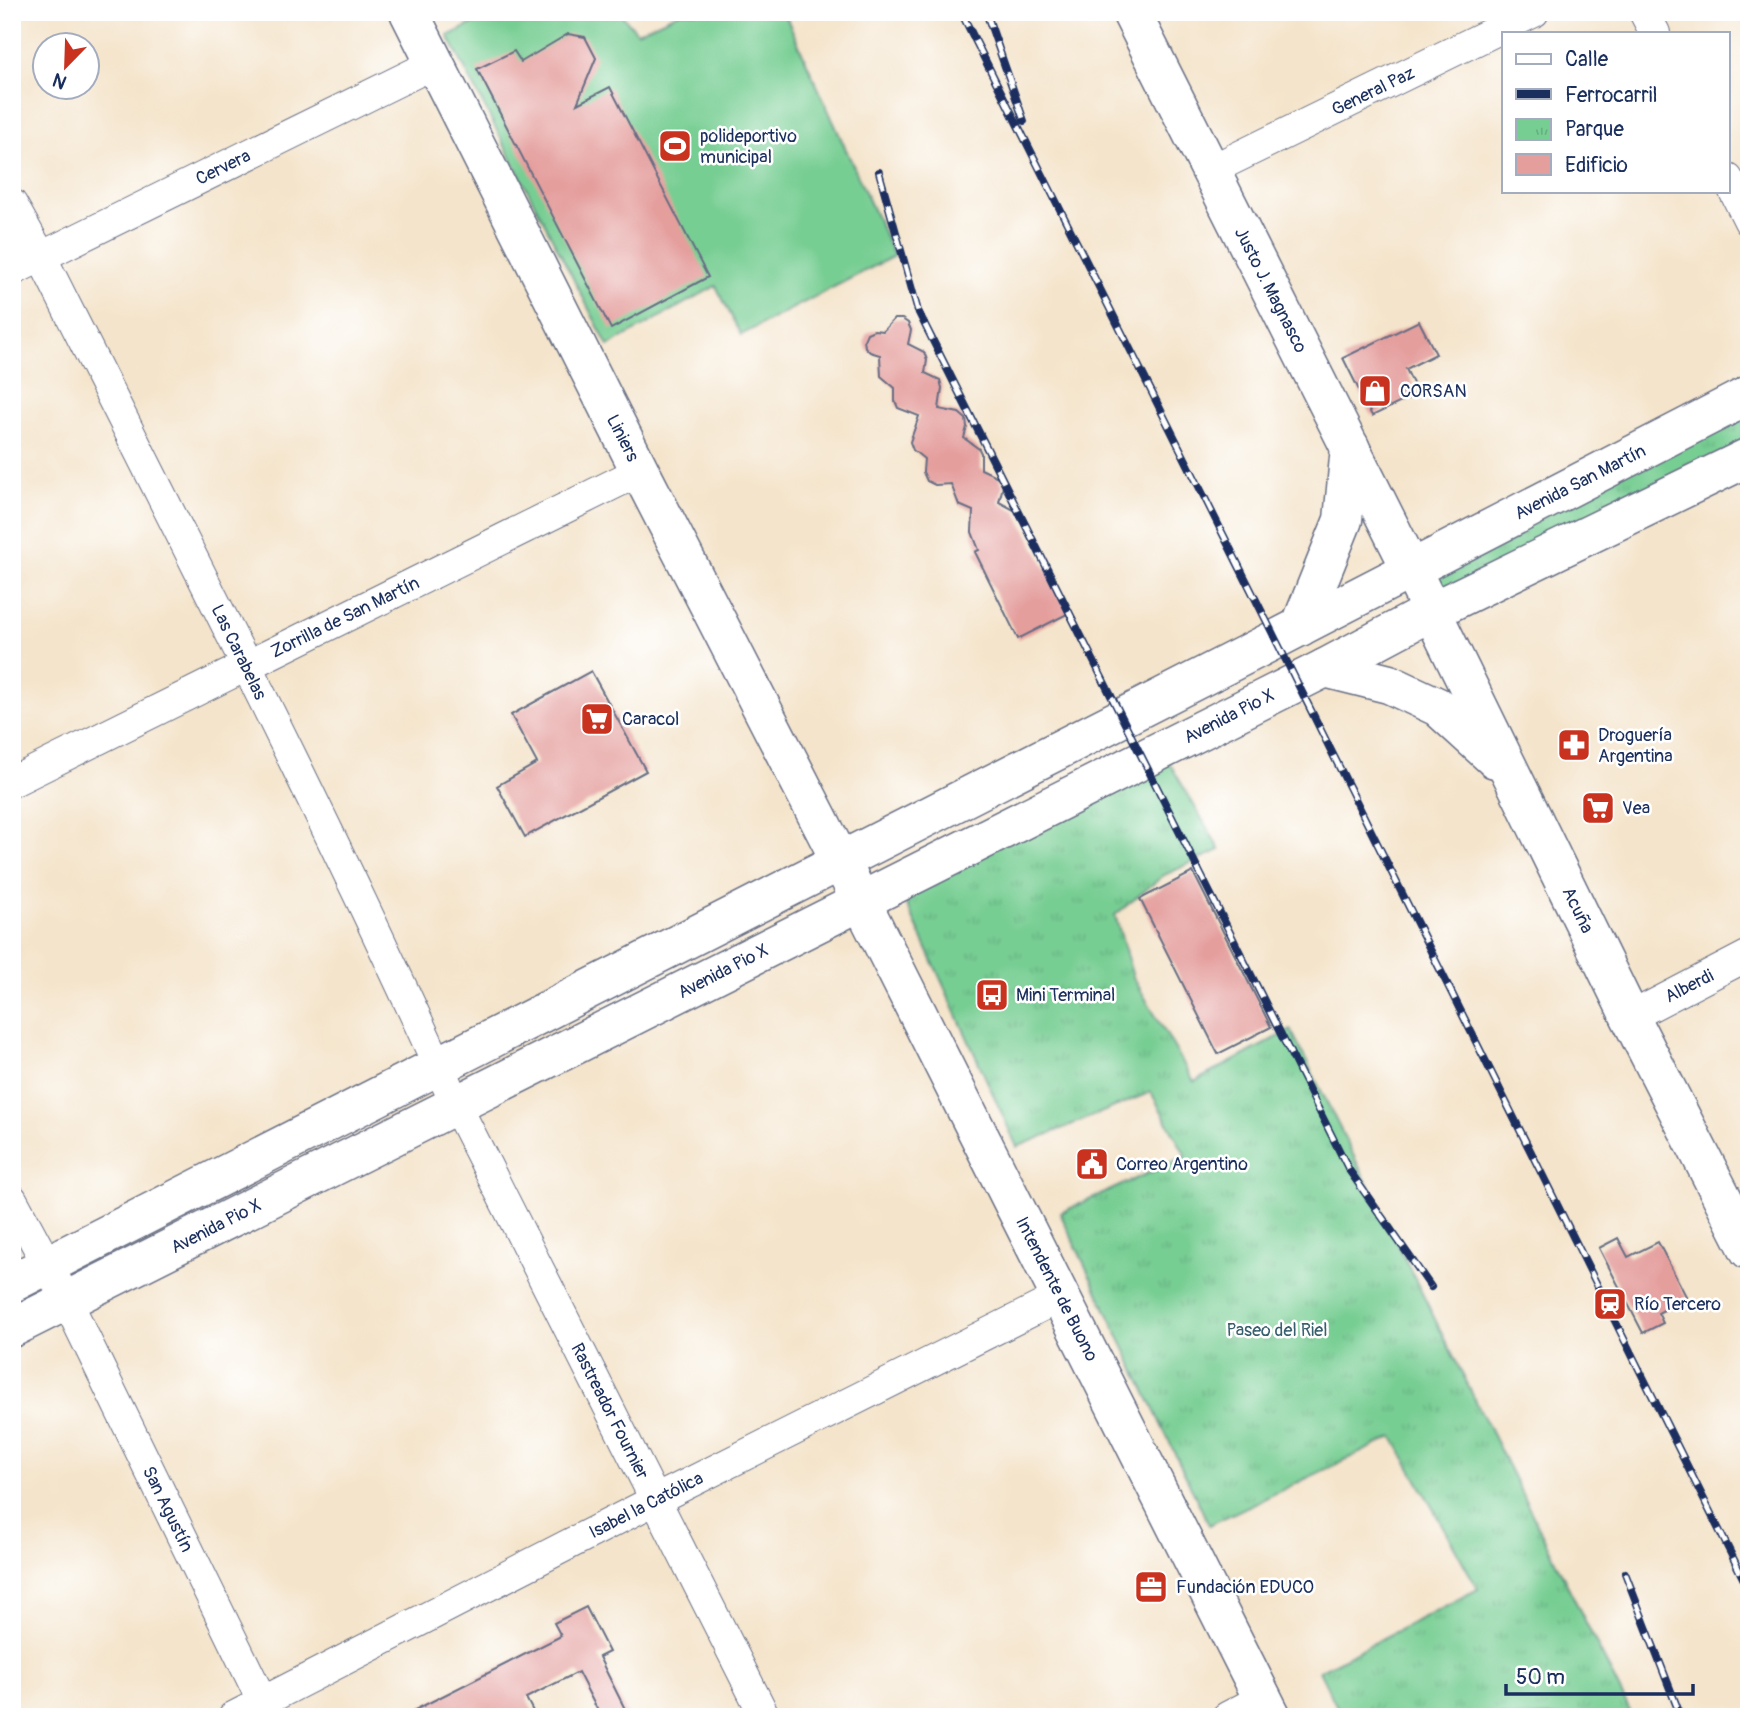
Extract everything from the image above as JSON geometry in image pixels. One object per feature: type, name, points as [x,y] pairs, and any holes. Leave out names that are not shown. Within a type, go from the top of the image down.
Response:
[{"type":"main road","name":"Liniers","points":[[409,12],[639,471],[841,861]]},
{"type":"main road","name":"Justo J. Magnasco","points":[[1131,12],[1411,569]]},
{"type":"main road","name":"Avenida San Martín","points":[[1411,569],[1749,395]]},
{"type":"main road","points":[[1300,628],[1343,520],[1350,447]]},
{"type":"main road","points":[[1432,611],[1749,457]]},
{"type":"main road","points":[[12,1283],[1411,569]]},
{"type":"main road","name":"Acuña","points":[[1411,569],[1630,1017],[1749,1250]]},
{"type":"main road","name":"Avenida Pio X","points":[[12,1328],[1325,668],[1432,611]]},
{"type":"main road","points":[[1325,668],[1389,684],[1438,707],[1510,772]]},
{"type":"main road","name":"Intendente de Buono","points":[[841,861],[1268,1708]]},
{"type":"street","name":"General Paz","points":[[1211,170],[1534,12]]},
{"type":"street","points":[[1644,12],[1654,32]]},
{"type":"street","name":"Cervera","points":[[12,271],[435,63]]},
{"type":"street","points":[[1730,183],[1749,221]]},
{"type":"street","name":"Las Carabelas","points":[[12,204],[41,256],[246,666],[408,999],[456,1105]]},
{"type":"street","name":"Zorrilla de San Martín","points":[[12,782],[639,471]]},
{"type":"street","name":"Alberdi","points":[[1630,1017],[1749,956]]},
{"type":"street","name":"Rastreador Fournier","points":[[456,1105],[765,1717]]},
{"type":"street","name":"San Agustín","points":[[12,1199],[67,1301],[266,1709]]},
{"type":"street","name":"Isabel la Católica","points":[[233,1717],[266,1709],[656,1500],[1060,1297]]},
{"type":"street","points":[[1227,1717],[1268,1708]]},
{"type":"green space","name":"polideportivo municipal","points":[[496,12],[619,12],[637,32],[681,12],[784,12],[894,256],[741,335],[716,286],[608,346],[448,36]]},
{"type":"green space","points":[[1749,395],[1749,457],[1432,611],[1411,569]]},
{"type":"green space","name":"Paseo del Riel","points":[[1162,750],[1220,850],[1164,875],[1115,915],[1133,977],[1194,1082],[1291,1030],[1633,1717],[1342,1717],[1319,1671],[1478,1589],[1393,1437],[1209,1525],[1060,1213],[1186,1156],[1151,1092],[1017,1147],[897,883]]},
{"type":"building","points":[[568,34],[585,37],[596,58],[577,104],[610,87],[708,277],[611,329],[477,69],[514,51],[521,62]]},
{"type":"building","points":[[894,319],[902,319],[908,323],[911,330],[908,344],[924,352],[927,360],[925,373],[940,380],[942,388],[939,409],[959,413],[966,419],[964,438],[979,449],[981,469],[1000,478],[1003,486],[999,502],[1016,511],[1069,613],[1018,639],[975,552],[979,550],[972,532],[973,511],[959,505],[951,484],[935,485],[927,481],[923,472],[924,459],[913,450],[910,442],[919,416],[898,408],[895,388],[881,376],[880,355],[865,347],[867,333],[874,330],[883,331]]},
{"type":"building","points":[[1419,321],[1436,354],[1406,369],[1418,394],[1372,416],[1343,358]]},
{"type":"building","points":[[591,671],[646,771],[525,837],[497,786],[537,763],[511,715]]},
{"type":"building","points":[[1193,872],[1271,1027],[1218,1054],[1140,899]]},
{"type":"building","points":[[1618,1238],[1628,1257],[1658,1242],[1687,1298],[1658,1313],[1663,1323],[1643,1333],[1599,1248]]},
{"type":"building","points":[[586,1607],[609,1652],[599,1657],[629,1717],[601,1717],[578,1672],[526,1698],[536,1717],[401,1717],[561,1636],[554,1623]]},
{"type":"railway","points":[[961,12],[1749,1590]]},
{"type":"railway","points":[[986,12],[1024,121]]},
{"type":"railway","points":[[879,172],[918,311],[1349,1170],[1431,1287]]},
{"type":"railway","points":[[1625,1573],[1681,1717]]},
{"type":"place","name":"polideportivo municipal","points":[[675,146]]},
{"type":"place","name":"CORSAN","points":[[1375,391]]},
{"type":"place","name":"Caracol","points":[[597,719]]},
{"type":"place","name":"Droguería Argentina","points":[[1574,745]]},
{"type":"place","name":"Vea","points":[[1598,808]]},
{"type":"place","name":"Mini Terminal","points":[[992,995]]},
{"type":"place","name":"Correo Argentino","points":[[1092,1164]]},
{"type":"place","name":"Río Tercero","points":[[1610,1304]]},
{"type":"place","name":"Fundación EDUCO","points":[[1151,1587]]}]
